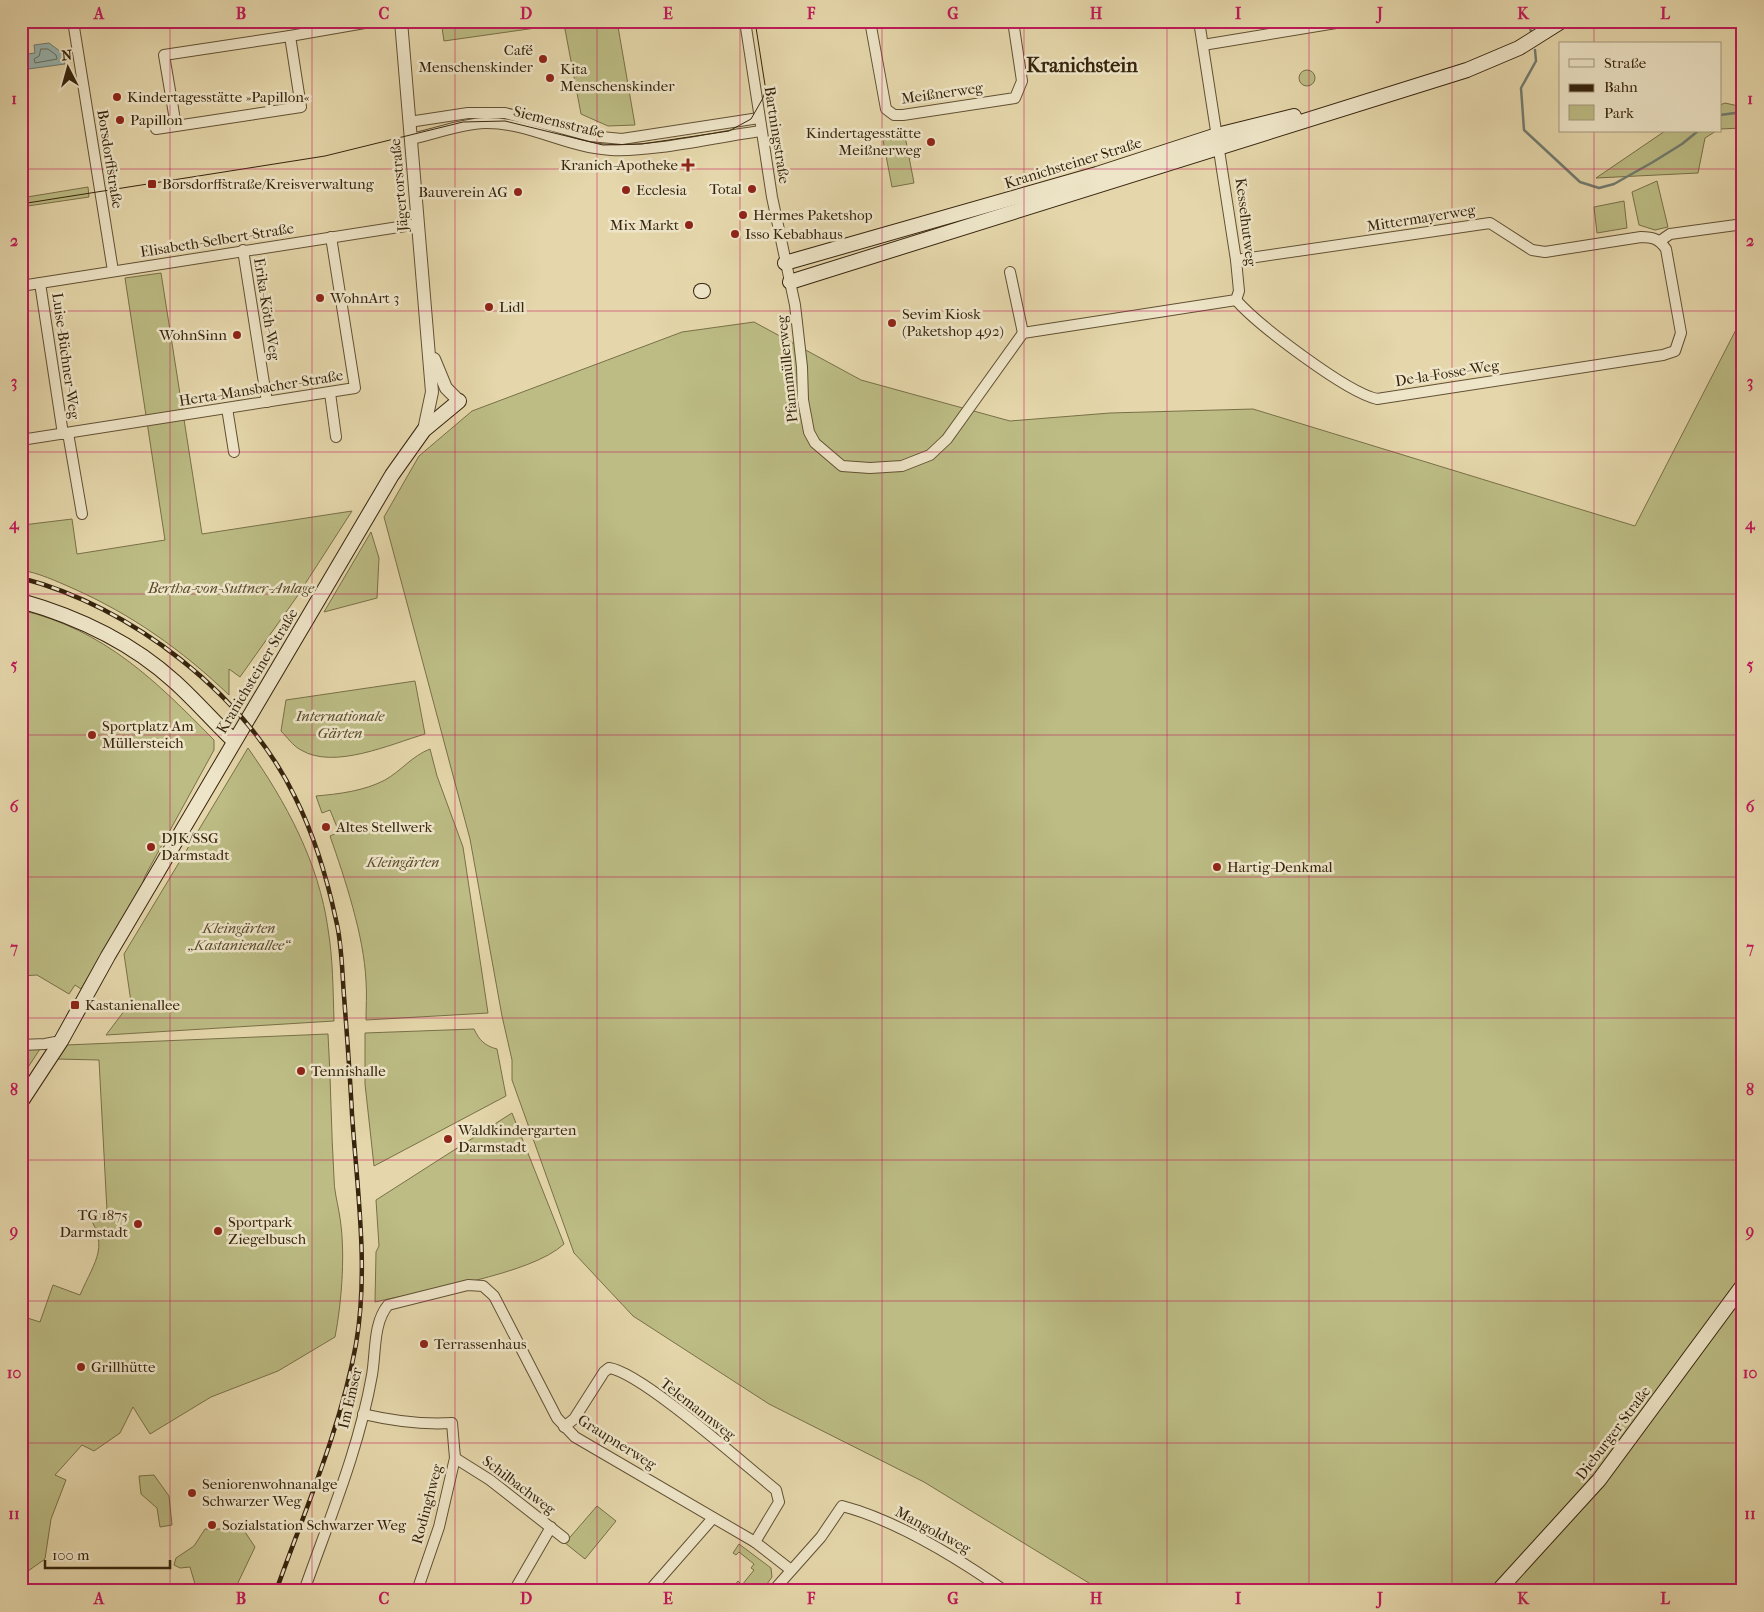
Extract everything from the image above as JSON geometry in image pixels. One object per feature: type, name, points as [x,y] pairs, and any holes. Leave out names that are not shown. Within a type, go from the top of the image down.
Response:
[{"type":"main road","name":"Kranichsteiner Straße","points":[[785,263],[1097,174],[1371,100],[1467,70],[1519,48],[1562,21]]},
{"type":"main road","name":"Kranichsteiner Straße","points":[[790,282],[1219,141]]},
{"type":"main road","name":"Kranichsteiner Straße","points":[[21,1102],[392,475],[424,430],[459,401]]},
{"type":"main road","points":[[21,600],[85,623],[127,646],[175,682],[234,741]]},
{"type":"main road","name":"Dieburger Straße","points":[[1498,1591],[1599,1480],[1743,1285]]},
{"type":"street","name":"Borsdorffstraße","points":[[73,21],[113,271]]},
{"type":"street","points":[[176,126],[164,55],[376,21]]},
{"type":"street","name":"Jägertorstraße","points":[[401,21],[432,392],[424,430]]},
{"type":"street","name":"Bartningstraße","points":[[745,21],[761,131],[790,282]]},
{"type":"street","name":"Meißnerweg","points":[[870,21],[886,109],[894,115],[1015,98],[1022,81],[1013,21]]},
{"type":"street","name":"Kesselhutweg","points":[[1199,21],[1236,260],[1239,291],[1236,300]]},
{"type":"street","points":[[1203,45],[1348,21]]},
{"type":"street","points":[[156,129],[301,107],[290,36]]},
{"type":"street","name":"Siemensstraße","points":[[409,122],[468,113],[505,113],[590,136],[622,139],[759,118]]},
{"type":"street","name":"Siemensstraße","points":[[411,139],[462,125],[485,123],[516,126],[599,149],[624,150],[761,131]]},
{"type":"street","name":"Elisabeth-Selbert-Straße","points":[[21,286],[418,224]]},
{"type":"street","name":"Mittermayerweg","points":[[1236,260],[1490,224],[1532,250],[1545,252],[1641,237],[1652,237],[1660,241],[1670,234],[1736,225]]},
{"type":"street","name":"Herta-Mansbacher-Straße","points":[[21,440],[355,388],[331,237]]},
{"type":"street","name":"De-la-Fosse-Weg","points":[[1236,300],[1250,316],[1346,385],[1365,396],[1377,399],[1675,351],[1681,333],[1666,249],[1660,241]]},
{"type":"street","name":"Erika-Köth-Weg","points":[[243,250],[267,402]]},
{"type":"street","points":[[1010,272],[1023,333],[1236,300]]},
{"type":"street","name":"Pfannmüllerweg","points":[[790,282],[802,368],[803,400],[809,432],[815,443],[842,466],[870,468],[902,466],[930,455],[947,439],[1023,333]]},
{"type":"street","name":"Luise-Büchner-Weg","points":[[40,283],[82,514]]},
{"type":"street","name":"Jägertorstraße","points":[[429,346],[446,388],[459,401]]},
{"type":"street","name":"Jägertorstraße","points":[[432,392],[444,414]]},
{"type":"street","points":[[330,393],[336,437]]},
{"type":"street","points":[[227,408],[234,452]]},
{"type":"street","points":[[21,1045],[56,1042]]},
{"type":"street","name":"Im Emser","points":[[304,1591],[363,1414],[372,1376],[380,1314],[388,1305],[468,1285],[483,1286]]},
{"type":"street","name":"Graupnerweg","points":[[483,1286],[494,1296],[564,1427],[575,1436],[754,1542],[790,1570]]},
{"type":"street","name":"Telemannweg","points":[[564,1427],[574,1419],[604,1372],[609,1368],[618,1369],[655,1393],[776,1490],[779,1502],[754,1542]]},
{"type":"street","name":"Rodinghweg","points":[[363,1414],[396,1422],[452,1423],[455,1458],[439,1527],[416,1591]]},
{"type":"street","name":"Schilbachweg","points":[[455,1458],[490,1480],[564,1538]]},
{"type":"street","name":"Mangoldweg","points":[[790,1570],[821,1537],[842,1506],[863,1511],[923,1541],[974,1570],[1005,1591]]},
{"type":"street","points":[[649,1591],[712,1518]]},
{"type":"street","points":[[514,1591],[551,1527]]},
{"type":"street","points":[[773,1591],[790,1570]]},
{"type":"green space","points":[[441,21],[617,21],[635,125],[608,126],[581,114],[564,24],[444,41]]},
{"type":"green space","points":[[1304,70],[1310,70],[1315,75],[1313,84],[1304,86],[1299,81],[1299,75]]},
{"type":"green space","points":[[1725,103],[1743,107],[1743,128],[1722,129],[1722,104]]},
{"type":"green space","points":[[1664,132],[1714,132],[1705,138],[1698,173],[1596,178]]},
{"type":"green space","points":[[905,136],[914,183],[892,187],[883,140]]},
{"type":"green space","points":[[1657,181],[1668,227],[1655,230],[1639,225],[1632,192]]},
{"type":"green space","points":[[88,187],[89,197],[21,207],[21,198]]},
{"type":"green space","points":[[1624,201],[1627,228],[1597,233],[1594,207]]},
{"type":"green space","name":"Bertha-von-Suttner-Anlage","points":[[161,273],[202,534],[352,511],[296,598],[240,677],[229,669],[229,695],[174,648],[135,621],[72,588],[41,575],[21,570],[21,513],[23,525],[72,519],[77,554],[165,540],[125,278]]},
{"type":"green space","points":[[1743,316],[1743,1591],[1102,1591],[924,1482],[769,1404],[633,1316],[574,1253],[512,1080],[512,1060],[502,1016],[470,839],[384,517],[419,456],[472,411],[682,332],[754,322],[861,380],[1010,421],[1110,413],[1253,409],[1635,526]]},
{"type":"green space","points":[[371,532],[379,558],[377,598],[324,612]]},
{"type":"green space","points":[[21,610],[78,630],[104,644],[150,678],[214,740],[214,750],[145,876],[142,885],[81,989],[75,985],[69,994],[37,975],[21,976]]},
{"type":"green space","name":"Internationale Gärten","points":[[415,681],[425,734],[380,749],[346,756],[330,757],[314,755],[301,750],[281,731],[286,700]]},
{"type":"green space","name":"Kleingärten „Kastanienallee“","points":[[248,748],[288,812],[309,857],[317,880],[324,904],[330,940],[334,1021],[106,1035],[131,1002],[124,954]]},
{"type":"green space","name":"Kleingärten","points":[[430,749],[437,776],[463,847],[488,1013],[366,1020],[366,986],[362,945],[330,836],[339,832],[330,810],[322,813],[316,796],[351,791],[377,784]]},
{"type":"green space","points":[[474,1029],[483,1042],[497,1049],[506,1096],[374,1166],[365,1084],[365,1033]]},
{"type":"green space","name":"Sportpark Ziegelbusch","points":[[328,1034],[334,1182],[341,1226],[343,1258],[340,1307],[335,1337],[278,1371],[211,1397],[150,1434],[133,1407],[120,1433],[94,1451],[82,1445],[55,1475],[66,1480],[51,1519],[45,1559],[21,1576],[21,1316],[40,1322],[53,1285],[80,1295],[95,1261],[99,1243],[97,1233],[84,1209],[97,1215],[107,1211],[99,1060],[56,1059],[66,1045]]},
{"type":"green space","points":[[21,1049],[40,1049],[21,1078]]},
{"type":"green space","points":[[512,1113],[564,1244],[548,1255],[527,1265],[502,1273],[375,1302],[376,1252],[379,1246],[376,1200]]},
{"type":"green space","points":[[154,1475],[169,1496],[172,1525],[160,1527],[157,1508],[141,1494],[139,1476]]},
{"type":"green space","points":[[597,1506],[616,1521],[585,1559],[565,1543]]},
{"type":"green space","points":[[205,1529],[232,1529],[245,1532],[255,1547],[234,1591],[197,1591],[190,1567],[180,1568],[174,1565],[176,1558],[194,1546]]},
{"type":"green space","points":[[739,1544],[771,1568],[772,1577],[762,1591],[730,1591],[738,1581],[742,1585],[754,1570],[751,1568],[754,1564],[739,1552],[736,1555],[733,1553]]},
{"type":"water","points":[[49,43],[61,52],[65,64],[21,70],[21,55],[35,53],[34,45]]},
{"type":"waterway","points":[[1528,21],[1532,35]]},
{"type":"waterway","points":[[1535,50],[1536,61],[1521,88],[1524,130],[1580,182],[1599,188],[1614,184],[1682,144],[1697,132]]},
{"type":"waterway","points":[[1722,115],[1735,113],[1743,117]]},
{"type":"tram line","points":[[21,204],[325,156],[463,122],[505,121],[603,145],[642,144],[729,131],[751,119],[763,98],[765,85],[755,21]]},
{"type":"railway","points":[[21,578],[62,591],[103,610],[143,632],[180,659],[215,690],[247,723],[273,759],[295,797],[314,842],[328,888],[338,929],[342,958],[361,1229],[362,1287],[360,1316],[349,1375],[332,1438],[276,1591]]},
{"type":"place","name":"Café Menschenskinder","points":[[543,59]]},
{"type":"place","name":"Kita Menschenskinder","points":[[550,78]]},
{"type":"place","name":"Kindertagesstätte »Papillon«","points":[[117,97]]},
{"type":"place","name":"Papillon","points":[[120,120]]},
{"type":"place","name":"Kindertagesstätte Meißnerweg","points":[[931,142]]},
{"type":"place","name":"Kranich-Apotheke","points":[[688,165]]},
{"type":"place","name":"Borsdorffstraße/Kreisverwaltung","points":[[152,184]]},
{"type":"place","name":"Total","points":[[752,189]]},
{"type":"place","name":"Ecclesia","points":[[626,190]]},
{"type":"place","name":"Bauverein AG","points":[[518,192]]},
{"type":"place","name":"Hermes Paketshop","points":[[743,215]]},
{"type":"place","name":"Mix Markt","points":[[689,225]]},
{"type":"place","name":"Isso Kebabhaus","points":[[735,234]]},
{"type":"place","name":"WohnArt 3","points":[[320,298]]},
{"type":"place","name":"Lidl","points":[[489,307]]},
{"type":"place","name":"Sevim Kiosk (Paketshop 492)","points":[[892,323]]},
{"type":"place","name":"WohnSinn","points":[[237,335]]},
{"type":"place","name":"Sportplatz Am Müllersteich","points":[[92,735]]},
{"type":"place","name":"Altes Stellwerk","points":[[326,827]]},
{"type":"place","name":"DJK/SSG Darmstadt","points":[[151,847]]},
{"type":"place","name":"Hartig-Denkmal","points":[[1217,867]]},
{"type":"place","name":"Kastanienallee","points":[[75,1005]]},
{"type":"place","name":"Tennishalle","points":[[301,1071]]},
{"type":"place","name":"Waldkindergarten Darmstadt","points":[[448,1139]]},
{"type":"place","name":"TG 1875 Darmstadt","points":[[138,1224]]},
{"type":"place","name":"Sportpark Ziegelbusch","points":[[218,1231]]},
{"type":"place","name":"Terrassenhaus","points":[[424,1344]]},
{"type":"place","name":"Grillhütte","points":[[81,1367]]},
{"type":"place","name":"Seniorenwohnanalge Schwarzer Weg","points":[[192,1493]]},
{"type":"place","name":"Sozialstation Schwarzer Weg","points":[[212,1525]]},
{"type":"district","name":"Kranichstein","points":[[1082,65]]}]
